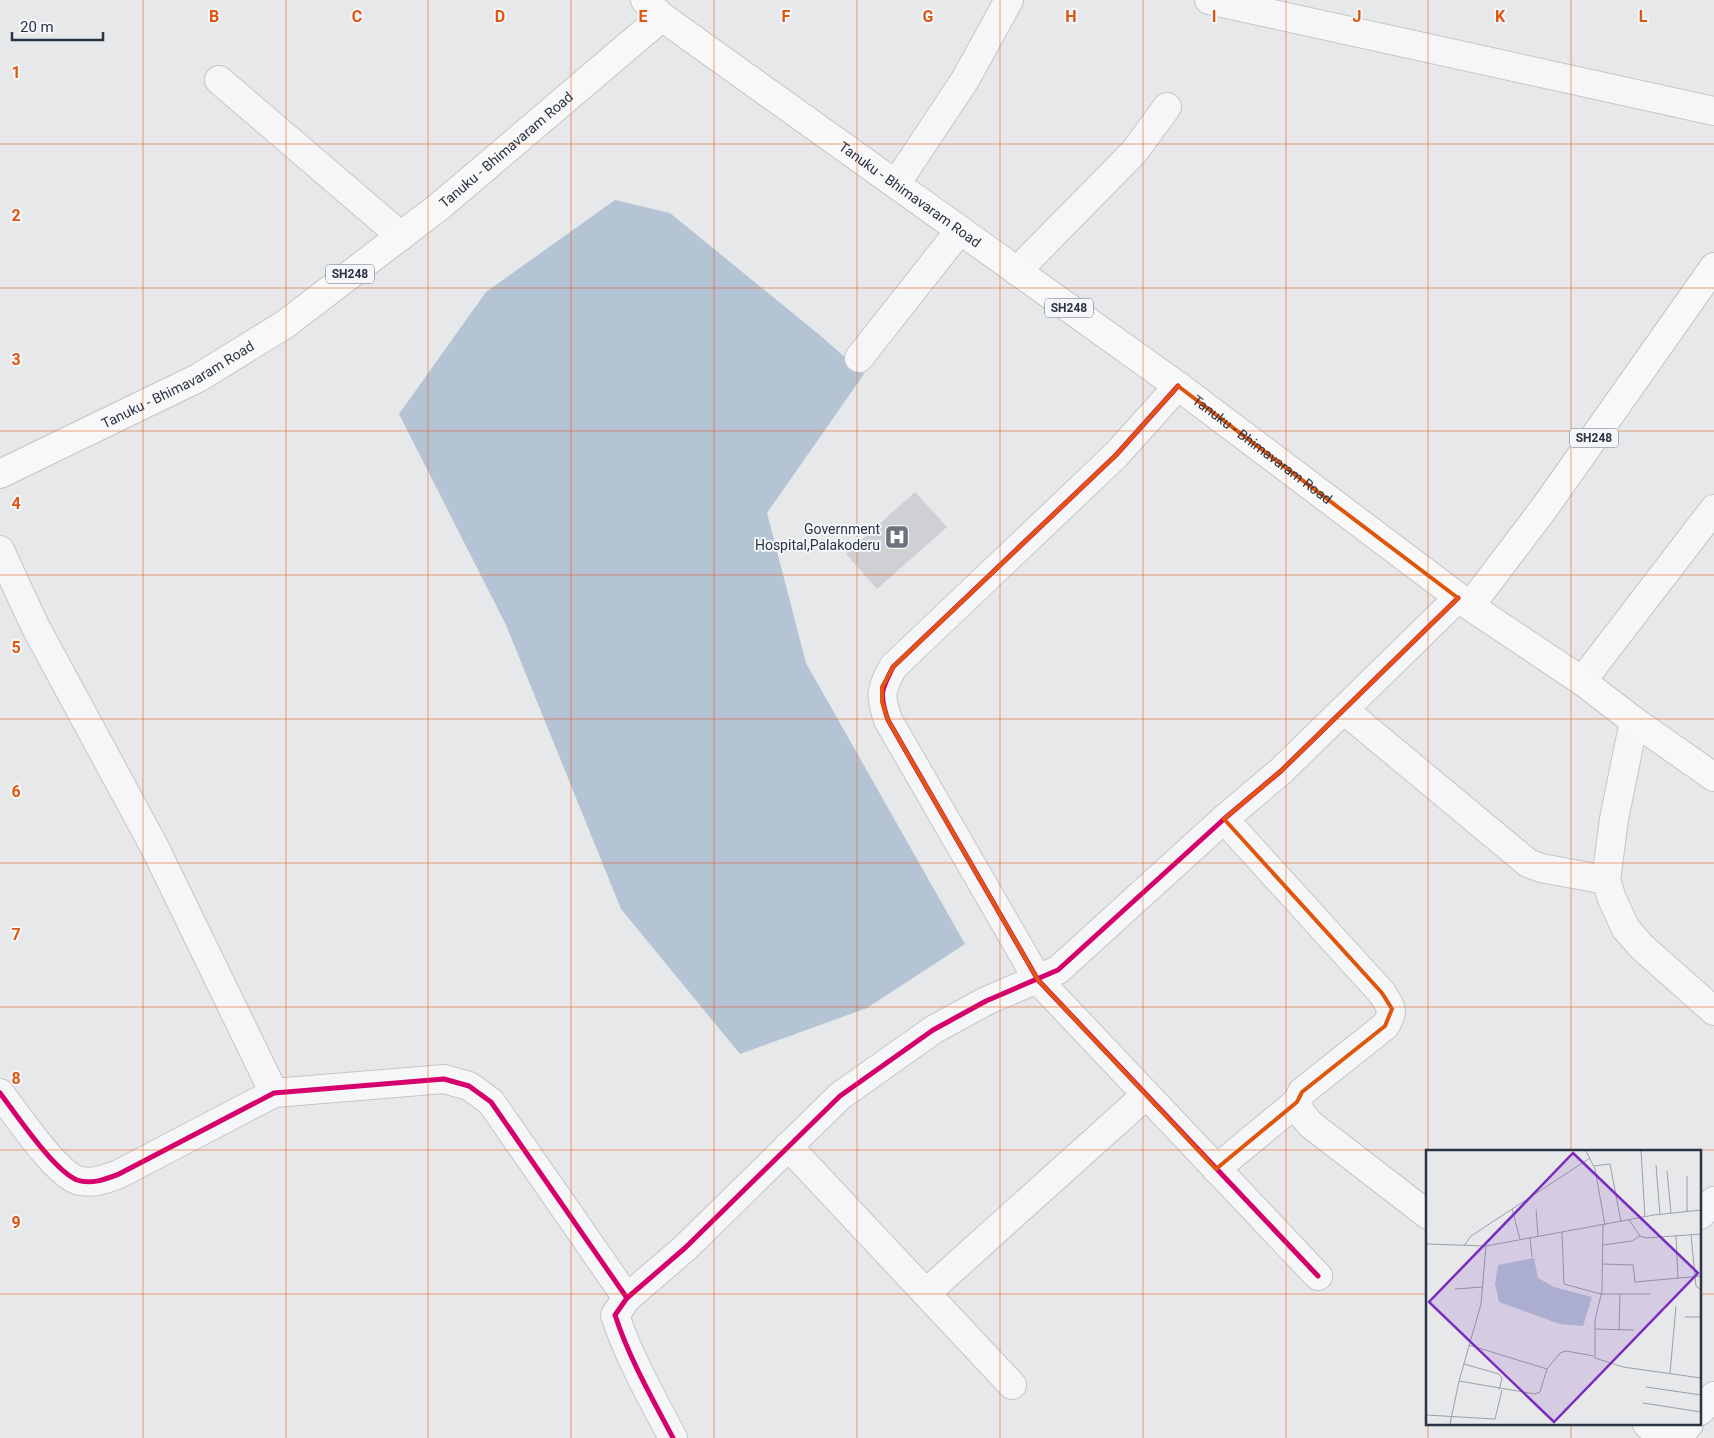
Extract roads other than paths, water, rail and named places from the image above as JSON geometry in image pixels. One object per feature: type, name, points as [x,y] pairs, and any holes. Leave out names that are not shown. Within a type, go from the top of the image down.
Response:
[{"type":"main road","name":"Tanuku - Bhimavaram Road","points":[[0,474],[198,378],[284,325],[440,206],[654,8],[1178,386],[1464,602],[1582,681],[1634,721],[1714,777]]},
{"type":"main road","name":"SH248","points":[[1464,602],[1545,507],[1714,267]]},
{"type":"street","points":[[896,184],[965,80],[1008,0]]},
{"type":"street","points":[[1209,0],[1714,112]]},
{"type":"street","points":[[219,80],[401,236]]},
{"type":"street","points":[[1018,271],[1134,152],[1166,107]]},
{"type":"street","points":[[858,358],[960,230]]},
{"type":"street","points":[[1178,386],[1116,455],[893,667],[882,687],[882,702],[888,720],[1038,980],[1318,1276]]},
{"type":"street","points":[[1582,681],[1714,509]]},
{"type":"street","points":[[0,550],[35,626],[155,848],[274,1093]]},
{"type":"street","points":[[673,1438],[622,1338],[615,1315],[627,1298],[685,1248],[840,1096],[932,1030],[986,1000],[1038,980],[1058,970],[1224,819],[1281,771],[1344,710],[1464,602]]},
{"type":"street","points":[[1344,710],[1528,863],[1541,868],[1606,880]]},
{"type":"street","points":[[1634,721],[1614,820],[1606,880],[1612,899],[1626,929],[1642,947],[1714,1011]]},
{"type":"street","points":[[1216,1169],[1297,1102],[1302,1092],[1385,1026],[1391,1016],[1392,1009],[1382,993],[1224,819]]},
{"type":"street","points":[[0,1092],[56,1165],[77,1180],[97,1182],[119,1174],[274,1093],[444,1079],[469,1086],[491,1102],[627,1298]]},
{"type":"street","points":[[926,1293],[1146,1095]]},
{"type":"street","points":[[1297,1102],[1301,1113],[1310,1124],[1426,1214]]},
{"type":"street","points":[[788,1146],[1012,1385]]},
{"type":"street","points":[[1702,1213],[1714,1201]]},
{"type":"street","points":[[1702,1409],[1714,1396]]},
{"type":"street","points":[[1649,1426],[1662,1438]]},
{"type":"street","points":[[1677,1438],[1687,1426]]},
{"type":"water","points":[[615,200],[670,213],[822,337],[864,374],[767,513],[806,663],[965,944],[867,1008],[740,1054],[621,909],[506,625],[399,414],[486,292]]},
{"type":"place","name":"Government Hospital,Palakoderu","points":[[897,537]]}]
